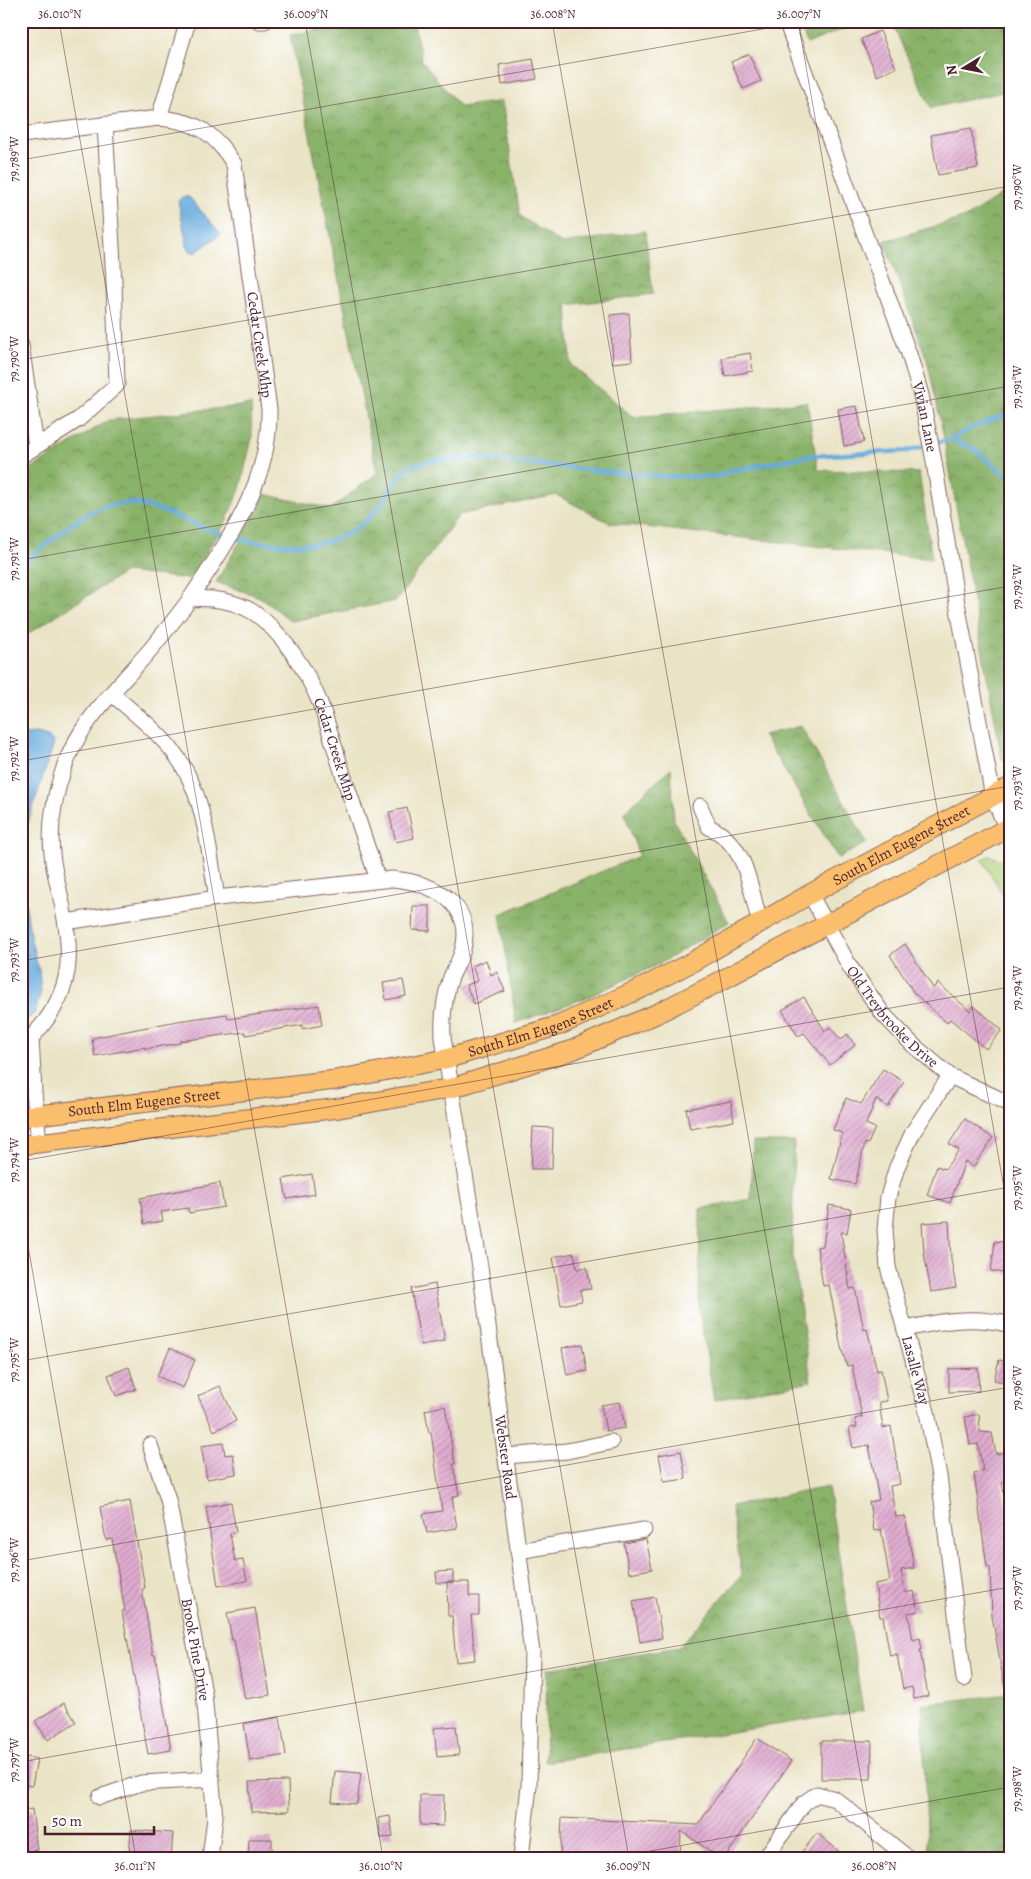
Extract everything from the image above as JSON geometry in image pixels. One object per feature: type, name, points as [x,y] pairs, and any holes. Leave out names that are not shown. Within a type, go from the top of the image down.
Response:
[{"type":"main road","name":"South Elm Eugene Street","points":[[28,1116],[336,1080],[446,1059],[560,1025],[644,987],[810,894],[1010,787]]},
{"type":"main road","name":"South Elm Eugene Street","points":[[30,1144],[340,1108],[452,1088],[570,1051],[656,1014],[1008,828]]},
{"type":"street","points":[[159,118],[188,21]]},
{"type":"street","points":[[259,21],[265,21]]},
{"type":"street","name":"Vivian Lane","points":[[786,21],[910,354],[921,394],[933,456],[957,603],[993,797],[1008,828]]},
{"type":"street","name":"Cedar Creek Mhp","points":[[21,135],[159,118],[179,120],[204,130],[223,147],[234,164],[269,409],[266,449],[256,484],[216,559],[190,599],[144,657],[92,716],[75,740],[64,768],[57,796],[52,835],[52,854],[66,922],[69,961],[64,984],[52,1014],[26,1036],[30,1144]]},
{"type":"street","points":[[21,456],[79,419],[117,385],[114,282],[105,124]]},
{"type":"street","points":[[21,345],[36,446]]},
{"type":"street","name":"Cedar Creek Mhp","points":[[190,599],[219,600],[240,606],[252,612],[276,633],[296,657],[320,703],[378,880]]},
{"type":"street","points":[[112,694],[171,749],[190,777],[199,801],[217,898]]},
{"type":"street","points":[[700,806],[709,827],[722,833],[738,852],[747,874],[760,923]]},
{"type":"street","points":[[66,922],[217,898],[378,880],[406,880],[425,885],[438,891],[454,904],[464,923],[463,950],[450,978],[444,1003],[443,1038],[446,1059]]},
{"type":"street","name":"Old Treybrooke Drive","points":[[810,894],[850,967],[883,1014],[913,1045],[950,1076],[1010,1104]]},
{"type":"street","name":"Webster Road","points":[[446,1059],[480,1267],[532,1652],[529,1786],[521,1858]]},
{"type":"street","name":"Lasalle Way","points":[[950,1076],[913,1132],[896,1167],[888,1197],[886,1230],[888,1267],[927,1412],[939,1476],[964,1680]]},
{"type":"street","points":[[906,1329],[949,1320],[974,1320],[1010,1325]]},
{"type":"street","points":[[506,1456],[568,1451],[611,1442]]},
{"type":"street","name":"Brook Pine Drive","points":[[150,1445],[168,1499],[204,1693],[215,1818],[210,1858]]},
{"type":"street","points":[[518,1551],[644,1530]]},
{"type":"street","points":[[100,1797],[141,1784],[212,1779]]},
{"type":"street","points":[[766,1858],[804,1804],[817,1794],[835,1798],[908,1857]]},
{"type":"green space","points":[[364,21],[413,21],[422,61],[460,107],[502,101],[520,216],[562,244],[645,231],[653,294],[567,305],[571,365],[633,417],[807,402],[818,470],[919,473],[932,559],[610,523],[556,495],[459,515],[396,601],[291,621],[260,597],[216,582],[238,545],[264,494],[331,509],[377,473],[290,35]]},
{"type":"green space","points":[[799,21],[862,21],[807,44]]},
{"type":"green space","points":[[891,21],[1010,21],[1010,126],[1003,92],[931,108]]},
{"type":"green space","points":[[1010,190],[1010,762],[1002,759],[942,428],[927,360],[884,241],[967,217]]},
{"type":"green space","points":[[251,405],[252,438],[240,489],[226,522],[189,579],[125,572],[21,638],[21,475],[109,420]]},
{"type":"green space","points":[[801,726],[867,843],[838,858],[763,735]]},
{"type":"green space","points":[[671,768],[674,821],[729,922],[661,963],[588,997],[516,1023],[500,914],[639,856],[624,812]]},
{"type":"green space","points":[[989,856],[1001,860],[1010,856],[1010,907],[982,859]]},
{"type":"green space","points":[[753,1142],[794,1142],[792,1249],[811,1381],[714,1400],[699,1308],[700,1209],[751,1199]]},
{"type":"green space","points":[[828,1487],[863,1711],[545,1762],[547,1669],[679,1647],[742,1575],[731,1506]]},
{"type":"green space","points":[[1010,1694],[1010,1858],[928,1858],[922,1704]]},
{"type":"water","points":[[182,197],[189,197],[221,234],[195,253],[188,250],[178,201]]},
{"type":"water","points":[[38,734],[50,738],[54,743],[26,829],[23,859],[25,900],[31,940],[39,971],[41,992],[35,1013],[27,1019],[21,1019],[21,735]]},
{"type":"building","points":[[880,31],[896,68],[877,76],[861,39]]},
{"type":"building","points":[[749,54],[761,81],[743,89],[731,62]]},
{"type":"building","points":[[533,59],[537,79],[502,85],[499,65]]},
{"type":"building","points":[[971,128],[978,168],[938,175],[931,135]]},
{"type":"building","points":[[629,313],[632,361],[613,363],[610,315]]},
{"type":"building","points":[[750,353],[753,371],[725,376],[722,358]]},
{"type":"building","points":[[857,406],[864,442],[844,446],[838,409]]},
{"type":"building","points":[[407,808],[414,838],[396,842],[389,812]]},
{"type":"building","points":[[413,906],[430,906],[430,931],[412,930]]},
{"type":"building","points":[[905,944],[933,988],[938,983],[970,1011],[974,1006],[1002,1030],[986,1049],[950,1019],[947,1023],[914,993],[890,955]]},
{"type":"building","points":[[486,960],[491,975],[497,972],[505,991],[474,1004],[466,985],[478,981],[472,966]]},
{"type":"building","points":[[403,980],[406,996],[386,1000],[383,983]]},
{"type":"building","points":[[804,997],[825,1031],[830,1027],[841,1040],[847,1034],[855,1045],[830,1065],[804,1033],[798,1036],[782,1010]]},
{"type":"building","points":[[319,1005],[322,1025],[302,1029],[302,1025],[246,1035],[245,1032],[95,1056],[92,1038],[177,1021],[227,1014],[228,1019]]},
{"type":"building","points":[[883,1069],[904,1082],[888,1107],[876,1099],[866,1124],[875,1128],[868,1144],[865,1143],[855,1184],[831,1179],[842,1133],[833,1130],[846,1098],[861,1104]]},
{"type":"building","points":[[731,1101],[734,1121],[690,1129],[686,1109]]},
{"type":"building","points":[[965,1119],[993,1138],[973,1167],[965,1161],[950,1203],[927,1195],[937,1166],[945,1169],[959,1150],[949,1144]]},
{"type":"building","points":[[533,1127],[553,1128],[552,1169],[531,1169]]},
{"type":"building","points":[[312,1174],[315,1194],[287,1199],[283,1179]]},
{"type":"building","points":[[220,1183],[224,1207],[189,1213],[188,1208],[161,1212],[163,1221],[144,1224],[140,1198]]},
{"type":"building","points":[[829,1205],[851,1209],[847,1233],[841,1232],[850,1289],[855,1288],[864,1330],[867,1329],[877,1371],[881,1370],[887,1401],[879,1402],[883,1428],[891,1426],[900,1484],[890,1486],[896,1517],[905,1516],[914,1568],[901,1570],[905,1593],[914,1591],[918,1611],[908,1613],[913,1640],[920,1638],[922,1650],[920,1650],[928,1696],[914,1699],[912,1687],[903,1689],[897,1654],[890,1656],[883,1617],[880,1617],[875,1584],[890,1581],[881,1529],[874,1531],[869,1502],[879,1500],[869,1445],[853,1448],[849,1428],[857,1427],[855,1419],[862,1417],[852,1365],[847,1366],[841,1347],[829,1285],[823,1286],[817,1247],[823,1246]]},
{"type":"building","points":[[949,1221],[951,1259],[956,1288],[931,1292],[924,1253],[922,1223]]},
{"type":"building","points":[[995,1241],[1010,1243],[1010,1274],[991,1271]]},
{"type":"building","points":[[574,1253],[577,1269],[587,1267],[591,1289],[580,1290],[582,1301],[561,1305],[553,1257]]},
{"type":"building","points":[[435,1284],[445,1341],[421,1345],[411,1289]]},
{"type":"building","points":[[582,1344],[587,1371],[567,1375],[562,1348]]},
{"type":"building","points":[[170,1348],[195,1360],[183,1388],[157,1376]]},
{"type":"building","points":[[999,1360],[1010,1362],[1010,1384],[994,1380]]},
{"type":"building","points":[[129,1367],[136,1389],[116,1396],[108,1375]]},
{"type":"building","points":[[978,1368],[979,1391],[949,1392],[949,1369]]},
{"type":"building","points":[[220,1386],[236,1421],[214,1431],[198,1396]]},
{"type":"building","points":[[620,1402],[625,1428],[606,1431],[601,1405]]},
{"type":"building","points":[[445,1406],[459,1495],[452,1497],[457,1528],[427,1533],[423,1514],[442,1511],[431,1432],[429,1433],[425,1410]]},
{"type":"building","points":[[979,1414],[980,1432],[992,1433],[996,1454],[1005,1452],[1010,1481],[1002,1482],[1010,1536],[1010,1683],[1004,1683],[992,1616],[990,1567],[987,1567],[974,1473],[983,1471],[978,1444],[970,1445],[965,1417]]},
{"type":"building","points":[[223,1443],[225,1455],[233,1454],[236,1474],[207,1479],[201,1446]]},
{"type":"building","points":[[681,1451],[686,1479],[664,1482],[659,1455]]},
{"type":"building","points":[[130,1501],[145,1588],[142,1589],[171,1750],[148,1754],[122,1611],[125,1611],[112,1539],[106,1540],[100,1507]]},
{"type":"building","points":[[231,1502],[236,1532],[230,1534],[235,1561],[243,1560],[247,1581],[218,1586],[206,1507]]},
{"type":"building","points":[[646,1539],[652,1569],[629,1573],[624,1543]]},
{"type":"building","points":[[453,1571],[453,1582],[437,1583],[436,1572]]},
{"type":"building","points":[[447,1582],[469,1582],[469,1596],[479,1596],[479,1615],[471,1615],[475,1660],[456,1662],[452,1616],[448,1616]]},
{"type":"building","points":[[655,1597],[662,1638],[640,1642],[633,1601]]},
{"type":"building","points":[[255,1608],[270,1695],[245,1699],[227,1613]]},
{"type":"building","points":[[64,1703],[76,1722],[48,1740],[35,1721]]},
{"type":"building","points":[[280,1717],[286,1755],[250,1761],[244,1724]]},
{"type":"building","points":[[456,1726],[459,1755],[437,1757],[434,1728]]},
{"type":"building","points":[[757,1738],[791,1761],[725,1858],[720,1858],[681,1831],[680,1858],[560,1858],[562,1818],[698,1825]]},
{"type":"building","points":[[821,1741],[872,1741],[871,1779],[821,1779]]},
{"type":"building","points":[[21,1756],[37,1759],[32,1786],[21,1784]]},
{"type":"building","points":[[335,1771],[361,1773],[357,1804],[332,1802]]},
{"type":"building","points":[[288,1781],[289,1811],[251,1812],[249,1782]]},
{"type":"building","points":[[420,1795],[444,1795],[443,1826],[420,1825]]},
{"type":"building","points":[[32,1809],[37,1850],[21,1852],[21,1811]]},
{"type":"building","points":[[390,1816],[393,1837],[381,1838],[378,1818]]},
{"type":"building","points":[[131,1830],[173,1833],[171,1858],[129,1854]]},
{"type":"building","points":[[817,1833],[847,1858],[797,1858]]},
{"type":"building","points":[[249,1839],[272,1839],[272,1858],[248,1858]]},
{"type":"waterway","points":[[21,565],[84,516],[108,506],[122,503],[148,506],[205,528],[247,541],[312,544],[329,541],[355,530],[376,511],[405,470],[416,464],[466,458],[594,471],[678,477],[720,476],[729,471],[808,456],[907,451],[951,439],[974,427],[1010,413]]},
{"type":"waterway","points":[[951,439],[974,449],[1010,478]]}]
